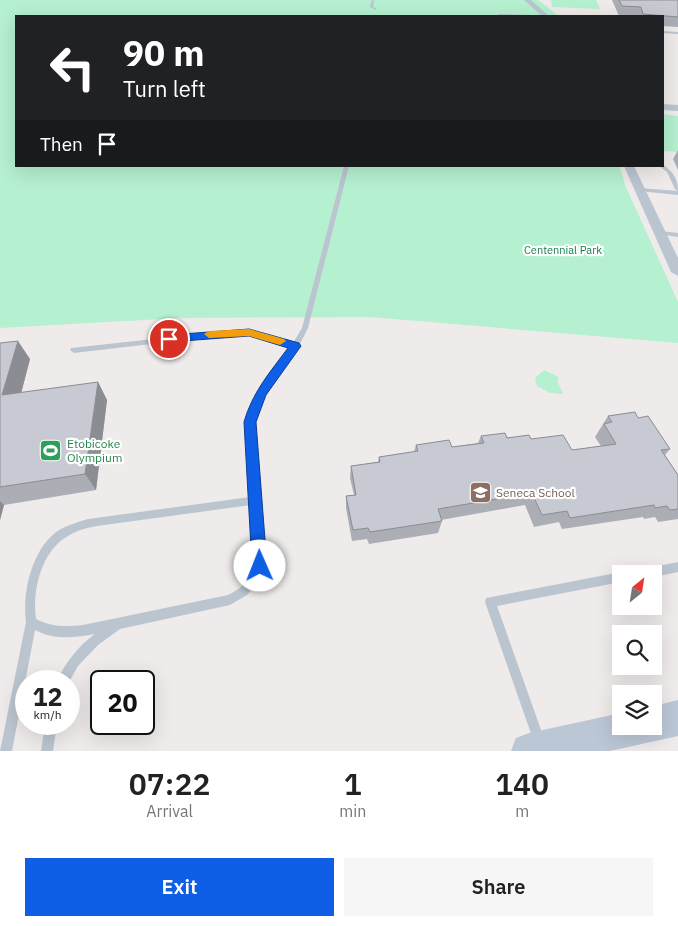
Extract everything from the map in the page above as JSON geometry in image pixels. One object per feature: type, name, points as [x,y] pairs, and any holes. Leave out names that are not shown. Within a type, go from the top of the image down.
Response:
[{"type":"street","points":[[527,0],[545,15]]},
{"type":"street","points":[[664,107],[678,108]]},
{"type":"street","points":[[630,167],[678,272]]},
{"type":"street","points":[[662,722],[678,718]]},
{"type":"street","points":[[535,749],[612,732]]},
{"type":"lane","points":[[372,0],[371,8],[374,9]]},
{"type":"lane","points":[[664,32],[678,33]]},
{"type":"lane","points":[[31,622],[42,630],[56,633],[118,624],[215,604],[241,594],[249,587],[260,566],[261,557],[254,500],[250,422],[255,405],[262,392],[295,346],[305,328],[347,167]]},
{"type":"lane","points":[[663,167],[669,171],[678,189]]},
{"type":"lane","points":[[640,190],[678,193]]},
{"type":"lane","points":[[660,233],[678,235]]},
{"type":"lane","points":[[74,350],[237,332],[260,335],[295,346]]},
{"type":"lane","points":[[6,751],[31,622],[29,601],[40,562],[53,541],[63,533],[94,524],[254,500]]},
{"type":"lane","points":[[662,570],[678,567]]},
{"type":"lane","points":[[535,749],[490,602],[612,580]]},
{"type":"lane","points":[[70,670],[80,655],[94,641],[118,624]]},
{"type":"lane","points":[[48,751],[50,735]]},
{"type":"green space","name":"Centennial Park","points":[[0,0],[538,0],[558,15],[15,15],[15,167],[620,167],[625,185],[678,302],[678,343],[370,317],[180,318],[0,328]]},
{"type":"green space","points":[[551,0],[596,0],[600,9],[552,7]]},
{"type":"green space","points":[[664,114],[678,116],[678,152],[664,151]]},
{"type":"green space","points":[[544,370],[559,377],[557,381],[562,394],[550,393],[537,386],[535,378]]},
{"type":"building","points":[[619,0],[678,0],[678,17],[643,14],[641,7],[622,6]]},
{"type":"building","name":"Etobicoke Olympium","points":[[18,341],[2,395],[98,382],[85,474],[0,487],[0,343]]},
{"type":"building","points":[[635,412],[638,418],[648,416],[670,449],[661,450],[678,475],[678,509],[670,510],[667,506],[655,508],[654,505],[570,518],[567,511],[542,515],[532,493],[438,509],[442,521],[370,532],[368,528],[353,530],[346,496],[356,495],[351,466],[380,462],[379,457],[418,451],[416,445],[449,440],[452,447],[484,443],[481,436],[505,433],[507,438],[529,435],[531,439],[563,435],[572,450],[616,444],[604,424],[612,422],[608,416]]},
{"type":"slow traffic","points":[[209,334],[249,332],[280,341]]},
{"type":"place","name":"Etobicoke Olympium","points":[[51,451]]},
{"type":"place","name":"Seneca School","points":[[480,493]]},
{"type":"route","points":[[169,339],[249,332],[295,346],[262,392],[255,405],[250,422],[254,500],[261,557],[260,566]]}]
